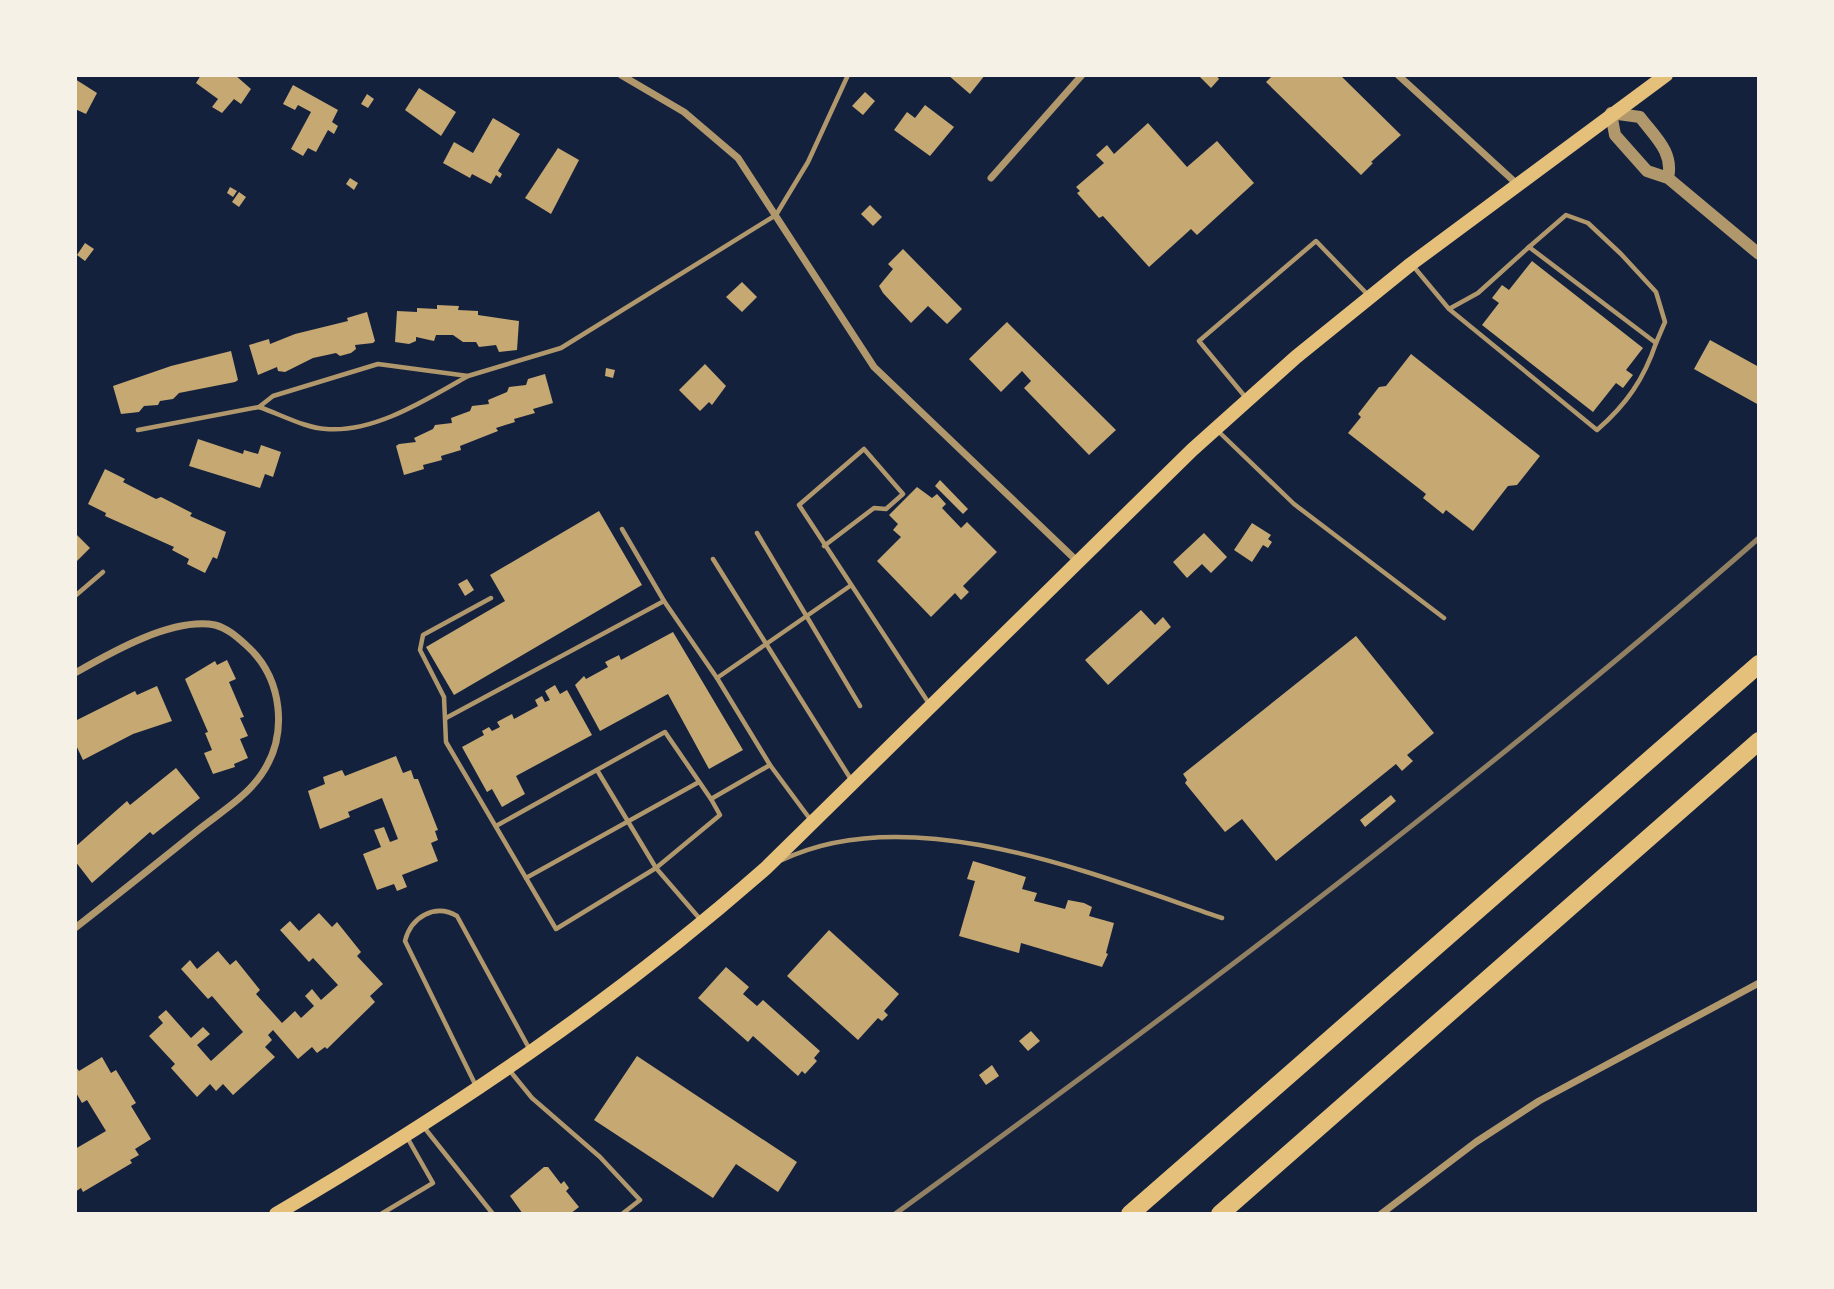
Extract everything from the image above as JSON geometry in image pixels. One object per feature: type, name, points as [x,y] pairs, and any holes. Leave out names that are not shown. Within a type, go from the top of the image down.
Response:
[{"type":"highway","points":[[1130,1214],[1759,664]]},
{"type":"highway","points":[[1220,1214],[1759,741]]},
{"type":"main road","points":[[283,1212],[509,1070],[704,923],[813,823],[931,705],[1247,400],[1369,296],[1611,113],[1667,75]]},
{"type":"street","points":[[621,75],[684,112],[738,158],[874,367],[1078,562]]},
{"type":"street","points":[[990,178],[1082,75]]},
{"type":"street","points":[[1398,75],[1517,184]]},
{"type":"street","points":[[1668,178],[1671,166],[1668,154],[1640,117],[1611,113],[1615,135],[1647,171],[1668,178],[1759,254]]},
{"type":"street","points":[[75,928],[251,787],[273,753],[280,726],[277,697],[261,661],[238,637],[216,626],[182,628],[143,639],[79,671]]},
{"type":"street","points":[[1381,1214],[1433,1174],[1539,1101],[1598,1066],[1759,983]]},
{"type":"lane","points":[[259,407],[325,429],[359,426],[422,402],[468,376],[561,348],[776,215],[808,162],[848,75]]},
{"type":"lane","points":[[1411,264],[1449,309],[1597,430],[1619,411],[1646,372],[1665,322],[1656,292],[1588,223],[1566,215],[1478,293],[1449,309]]},
{"type":"lane","points":[[1247,400],[1199,341],[1258,289],[1316,241],[1369,296]]},
{"type":"lane","points":[[1529,247],[1656,343]]},
{"type":"lane","points":[[138,430],[259,407],[273,396],[378,364],[468,376]]},
{"type":"lane","points":[[1216,429],[1294,504],[1444,618]]},
{"type":"lane","points":[[824,547],[874,508],[886,509],[903,494],[864,449],[799,505],[824,547],[931,705]]},
{"type":"lane","points":[[622,529],[664,601],[717,678],[770,765],[813,823]]},
{"type":"lane","points":[[757,533],[860,706]]},
{"type":"lane","points":[[713,559],[853,783]]},
{"type":"lane","points":[[75,596],[103,572]]},
{"type":"lane","points":[[717,678],[766,647],[850,586]]},
{"type":"lane","points":[[491,598],[423,635],[420,650],[444,697],[446,742],[555,929],[656,869],[720,815],[665,732],[496,826]]},
{"type":"lane","points":[[446,718],[664,601]]},
{"type":"lane","points":[[75,662],[79,671]]},
{"type":"lane","points":[[711,799],[770,765]]},
{"type":"lane","points":[[597,770],[656,869],[704,923]]},
{"type":"lane","points":[[526,878],[699,782]]},
{"type":"lane","points":[[766,868],[797,853],[832,843],[905,838],[958,842],[1045,860],[1222,918]]},
{"type":"lane","points":[[478,1090],[405,941],[408,930],[427,912],[445,909],[457,916],[533,1053]]},
{"type":"lane","points":[[509,1070],[532,1098],[600,1157],[640,1200],[622,1214]]},
{"type":"lane","points":[[422,1125],[493,1214]]},
{"type":"lane","points":[[381,1214],[433,1183],[406,1135]]},
{"type":"building","points":[[201,75],[235,75],[251,89],[241,104],[234,99],[222,113],[212,107],[218,99],[196,83]]},
{"type":"building","points":[[948,75],[985,75],[970,94]]},
{"type":"building","points":[[1198,75],[1216,75],[1219,79],[1211,88]]},
{"type":"building","points":[[1273,75],[1340,75],[1401,135],[1371,162],[1373,163],[1361,175],[1266,82]]},
{"type":"building","points":[[75,79],[97,93],[86,114],[75,109]]},
{"type":"building","points":[[293,85],[338,110],[332,122],[338,126],[334,134],[328,130],[316,152],[308,148],[303,156],[291,149],[311,112],[298,105],[295,110],[283,104]]},
{"type":"building","points":[[419,88],[456,112],[441,136],[405,110]]},
{"type":"building","points":[[865,92],[875,101],[863,115],[852,106]]},
{"type":"building","points":[[367,94],[374,99],[368,108],[361,104]]},
{"type":"building","points":[[925,105],[954,127],[930,156],[894,130],[907,112],[915,118]]},
{"type":"building","points":[[493,118],[520,134],[498,171],[502,174],[500,178],[496,175],[491,184],[472,174],[470,178],[443,163],[454,142],[473,153]]},
{"type":"building","points":[[1148,123],[1187,167],[1217,141],[1254,183],[1197,235],[1191,229],[1149,267],[1103,216],[1099,218],[1077,193],[1080,191],[1076,187],[1104,163],[1096,155],[1107,145],[1114,154]]},
{"type":"building","points":[[558,148],[579,160],[551,214],[525,198]]},
{"type":"building","points":[[350,178],[358,183],[354,190],[346,184]]},
{"type":"building","points":[[230,187],[237,191],[233,197],[227,193]]},
{"type":"building","points":[[239,192],[246,197],[239,207],[232,202]]},
{"type":"building","points":[[870,205],[882,217],[873,226],[861,214]]},
{"type":"building","points":[[85,243],[94,249],[85,261],[77,255]]},
{"type":"building","points":[[903,249],[962,309],[947,324],[928,306],[911,323],[883,293],[879,286],[893,269],[888,264]]},
{"type":"building","points":[[1532,261],[1643,348],[1626,370],[1633,375],[1623,388],[1616,383],[1593,412],[1482,325],[1499,303],[1492,298],[1502,285],[1509,290]]},
{"type":"building","points":[[742,282],[757,297],[742,312],[726,297]]},
{"type":"building","points":[[437,305],[459,306],[458,310],[478,311],[478,315],[519,321],[517,350],[499,352],[496,345],[479,347],[476,342],[463,342],[453,335],[436,335],[434,341],[416,337],[416,341],[409,344],[395,342],[397,311],[437,309]]},
{"type":"building","points":[[367,312],[375,341],[373,343],[355,345],[356,349],[351,353],[340,356],[336,353],[313,358],[285,372],[278,371],[277,367],[258,375],[249,345],[269,339],[270,344],[295,334],[348,321],[347,318]]},
{"type":"building","points":[[1007,322],[1116,430],[1089,455],[1024,388],[1031,381],[1022,371],[1001,392],[969,359]]},
{"type":"building","points":[[1710,340],[1759,367],[1759,405],[1694,369]]},
{"type":"building","points":[[231,351],[238,380],[235,382],[179,393],[173,399],[160,401],[158,405],[144,406],[139,412],[121,414],[113,386],[171,366]]},
{"type":"building","points":[[1411,354],[1540,456],[1517,485],[1508,486],[1473,531],[1446,510],[1443,514],[1423,498],[1426,494],[1348,433],[1361,417],[1358,414],[1379,387],[1386,386]]},
{"type":"building","points":[[705,364],[726,386],[712,405],[709,402],[700,411],[679,390]]},
{"type":"building","points":[[606,368],[615,370],[613,378],[605,376]]},
{"type":"building","points":[[545,374],[553,403],[533,409],[535,413],[514,419],[515,422],[496,428],[498,431],[460,446],[461,450],[441,456],[442,460],[423,465],[424,469],[404,475],[396,446],[416,442],[414,438],[433,429],[435,425],[452,423],[451,418],[470,411],[472,406],[489,404],[488,400],[507,392],[509,387],[526,385],[528,379]]},
{"type":"building","points":[[198,439],[243,454],[244,450],[258,454],[261,445],[281,452],[273,477],[265,474],[260,488],[189,466]]},
{"type":"building","points":[[105,469],[125,479],[123,482],[156,499],[161,497],[192,513],[190,516],[226,532],[217,559],[213,557],[205,573],[187,564],[189,559],[172,550],[174,547],[105,516],[106,513],[88,504]]},
{"type":"building","points":[[940,480],[968,509],[963,514],[935,486]]},
{"type":"building","points":[[917,487],[932,498],[937,494],[946,504],[942,508],[961,528],[967,522],[997,552],[963,586],[969,592],[961,600],[955,593],[931,617],[877,561],[901,537],[893,530],[898,524],[889,515]]},
{"type":"building","points":[[599,511],[642,585],[454,695],[426,647],[505,601],[490,575]]},
{"type":"building","points":[[1252,523],[1271,535],[1268,539],[1272,542],[1268,548],[1263,545],[1252,562],[1234,550]]},
{"type":"building","points":[[75,533],[90,548],[75,563]]},
{"type":"building","points":[[1204,533],[1227,557],[1211,573],[1202,564],[1187,578],[1173,562]]},
{"type":"building","points":[[467,579],[474,590],[465,596],[458,584]]},
{"type":"building","points":[[1141,610],[1155,625],[1163,617],[1171,627],[1108,685],[1085,660]]},
{"type":"building","points":[[673,632],[743,750],[709,769],[668,694],[600,731],[575,685],[584,676],[586,679],[608,667],[605,662],[619,655],[621,660]]},
{"type":"building","points":[[1356,636],[1434,733],[1407,755],[1413,761],[1402,771],[1396,764],[1276,861],[1242,819],[1225,832],[1185,783],[1187,780],[1183,774]]},
{"type":"building","points":[[227,660],[236,679],[229,682],[244,717],[240,718],[248,736],[240,739],[248,758],[234,764],[235,767],[213,774],[204,753],[212,750],[205,733],[208,732],[185,679],[215,661],[217,665]]},
{"type":"building","points":[[555,685],[560,694],[567,690],[592,735],[516,776],[525,794],[502,807],[492,789],[487,792],[462,747],[484,735],[482,731],[489,727],[492,731],[500,727],[497,722],[512,714],[514,719],[538,706],[535,700],[542,696],[545,702],[550,700],[545,691]]},
{"type":"building","points":[[157,686],[172,721],[133,734],[83,760],[75,743],[75,721],[135,691],[137,695]]},
{"type":"building","points":[[396,756],[403,773],[411,770],[414,779],[418,779],[438,830],[435,831],[438,840],[431,843],[438,861],[402,875],[407,887],[397,891],[394,884],[377,890],[363,854],[381,847],[374,830],[384,827],[390,842],[398,839],[382,798],[348,812],[350,817],[320,829],[308,791],[325,784],[323,777],[342,770],[345,776]]},
{"type":"building","points":[[176,768],[200,798],[153,835],[150,832],[92,883],[75,861],[75,847],[127,801],[130,805]]},
{"type":"building","points":[[1391,795],[1396,801],[1365,827],[1360,820]]},
{"type":"building","points":[[973,861],[1026,877],[1022,889],[1037,893],[1034,901],[1065,909],[1068,900],[1084,903],[1092,907],[1089,916],[1114,923],[1106,953],[1108,954],[1102,967],[1021,943],[1019,953],[959,936],[975,881],[967,879]]},
{"type":"building","points":[[319,913],[332,927],[337,922],[361,952],[357,956],[383,984],[370,996],[375,1002],[327,1049],[325,1047],[317,1053],[312,1047],[298,1059],[273,1030],[268,1035],[272,1040],[265,1047],[275,1057],[233,1095],[223,1084],[216,1091],[210,1084],[197,1097],[171,1068],[175,1064],[149,1036],[163,1023],[158,1017],[166,1010],[191,1038],[203,1027],[210,1034],[197,1045],[211,1061],[243,1032],[212,996],[208,999],[181,969],[190,960],[197,969],[218,951],[230,965],[236,960],[260,990],[256,994],[282,1023],[295,1011],[301,1018],[314,1006],[305,996],[312,989],[321,1000],[338,985],[313,958],[309,962],[280,930],[290,921],[299,931]]},
{"type":"building","points":[[829,930],[899,994],[884,1011],[888,1015],[882,1021],[878,1018],[858,1040],[787,976]]},
{"type":"building","points":[[726,967],[749,987],[743,994],[757,1006],[763,1000],[820,1051],[814,1058],[817,1061],[805,1074],[802,1071],[798,1076],[753,1036],[748,1042],[698,998]]},
{"type":"building","points":[[1031,1031],[1040,1041],[1028,1051],[1019,1041]]},
{"type":"building","points":[[637,1056],[797,1162],[778,1192],[736,1164],[713,1198],[594,1120]]},
{"type":"building","points":[[102,1057],[111,1073],[116,1070],[136,1103],[131,1106],[151,1139],[135,1149],[139,1155],[130,1160],[132,1163],[83,1192],[81,1188],[75,1192],[75,1149],[106,1131],[87,1100],[82,1103],[75,1091],[75,1066],[79,1071]]},
{"type":"building","points":[[992,1065],[999,1076],[986,1085],[979,1075]]},
{"type":"building","points":[[544,1167],[548,1167],[561,1184],[564,1181],[569,1188],[566,1191],[579,1207],[570,1214],[523,1214],[510,1196]]},
{"type":"railway","points":[[895,1214],[1116,1052],[1335,886],[1550,715],[1759,538]]}]
